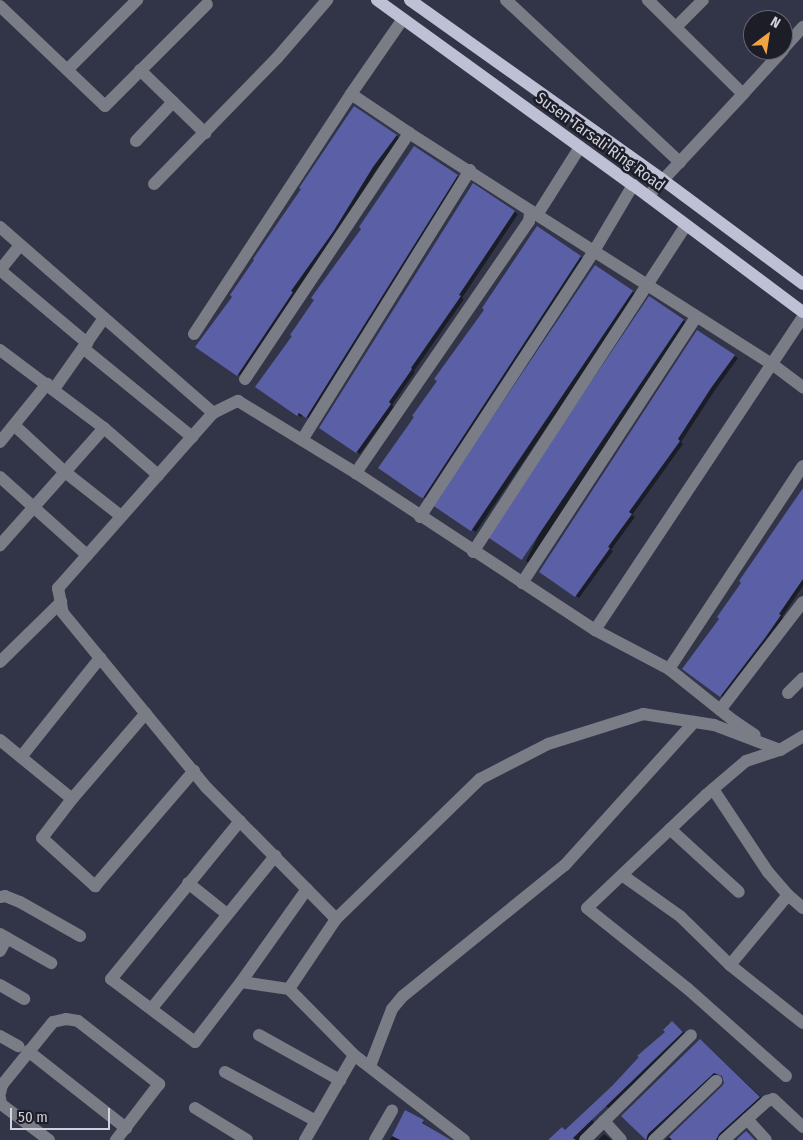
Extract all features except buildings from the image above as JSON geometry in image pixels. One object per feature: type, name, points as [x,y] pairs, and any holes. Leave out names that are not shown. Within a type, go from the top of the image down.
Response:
[{"type":"main road","name":"Susen Tarsali Ring Road","points":[[377,0],[633,185],[803,312]]},
{"type":"main road","name":"Susen Tarsali Ring Road","points":[[410,0],[664,180],[803,284]]},
{"type":"street","points":[[68,69],[137,0]]},
{"type":"street","points":[[154,184],[277,58],[326,0]]},
{"type":"street","points":[[506,0],[680,162]]},
{"type":"street","points":[[648,0],[743,94]]},
{"type":"street","points":[[676,27],[703,0]]},
{"type":"street","points":[[0,6],[105,106],[207,4]]},
{"type":"street","points":[[194,334],[351,94],[403,19]]},
{"type":"street","points":[[793,38],[803,27]]},
{"type":"street","points":[[648,196],[774,60]]},
{"type":"street","points":[[140,70],[205,133]]},
{"type":"street","points":[[351,94],[408,133],[470,170],[537,215],[772,364],[803,387]]},
{"type":"street","points":[[136,141],[173,102]]},
{"type":"street","points":[[246,379],[408,133]]},
{"type":"street","points":[[537,215],[580,147]]},
{"type":"street","points":[[302,440],[470,170]]},
{"type":"street","points":[[420,517],[594,251],[633,185]]},
{"type":"street","points":[[356,473],[529,220],[530,213],[537,215]]},
{"type":"street","points":[[474,552],[686,224]]},
{"type":"street","points":[[0,227],[213,413]]},
{"type":"street","points":[[20,245],[0,270],[192,437]]},
{"type":"street","points":[[522,583],[696,317]]},
{"type":"street","points":[[595,630],[803,317]]},
{"type":"street","points":[[0,442],[14,424],[51,387],[104,318]]},
{"type":"street","points":[[0,350],[104,428],[158,475]]},
{"type":"street","points":[[336,919],[240,821],[194,771],[146,714],[63,613],[58,588],[213,413],[238,401],[356,473],[420,517],[595,630],[669,670],[720,710],[780,750]]},
{"type":"street","points":[[14,424],[65,472],[121,516]]},
{"type":"street","points":[[0,545],[104,428]]},
{"type":"street","points":[[669,670],[803,466]]},
{"type":"street","points":[[0,477],[87,555]]},
{"type":"street","points":[[0,662],[61,602]]},
{"type":"street","points":[[720,710],[803,602]]},
{"type":"street","points":[[21,757],[100,658]]},
{"type":"street","points":[[788,692],[803,678]]},
{"type":"street","points":[[146,714],[72,799],[42,838],[95,886],[194,771]]},
{"type":"street","points":[[289,989],[336,919],[480,779],[548,744],[643,714],[714,725],[780,750]]},
{"type":"street","points":[[370,1066],[392,1010],[403,996],[565,865],[694,722]]},
{"type":"street","points":[[786,1076],[688,989],[587,908],[746,760],[780,750],[803,736]]},
{"type":"street","points":[[0,740],[72,799]]},
{"type":"street","points":[[713,789],[768,872],[788,895],[803,908]]},
{"type":"street","points":[[240,821],[188,882],[111,979],[195,1042],[241,982],[307,889]]},
{"type":"street","points":[[670,829],[738,892]]},
{"type":"street","points":[[152,1008],[275,856]]},
{"type":"street","points":[[622,875],[681,918],[730,965],[803,1023]]},
{"type":"street","points":[[188,882],[227,914]]},
{"type":"street","points":[[730,965],[788,895]]},
{"type":"street","points":[[0,897],[5,896],[20,902],[80,936]]},
{"type":"street","points":[[0,951],[4,936],[51,963]]},
{"type":"street","points":[[241,982],[289,989],[354,1054],[464,1140]]},
{"type":"street","points":[[0,986],[24,999]]},
{"type":"street","points":[[0,1093],[2,1085],[23,1048],[53,1022],[66,1019],[78,1021],[159,1084],[116,1140]]},
{"type":"street","points":[[259,1035],[340,1080]]},
{"type":"street","points":[[585,1140],[691,1035]]},
{"type":"street","points":[[0,1036],[23,1048],[126,1128]]},
{"type":"street","points":[[305,1140],[354,1054]]},
{"type":"street","points":[[225,1072],[316,1121]]},
{"type":"street","points":[[654,1140],[716,1081]]},
{"type":"street","points":[[0,1098],[1,1104],[49,1140]]},
{"type":"street","points":[[724,1140],[773,1099],[803,1127]]},
{"type":"street","points":[[195,1108],[247,1140]]},
{"type":"street","points":[[375,1140],[392,1110]]},
{"type":"street","points":[[747,1119],[766,1140]]},
{"type":"street","points":[[604,1121],[621,1140]]}]
